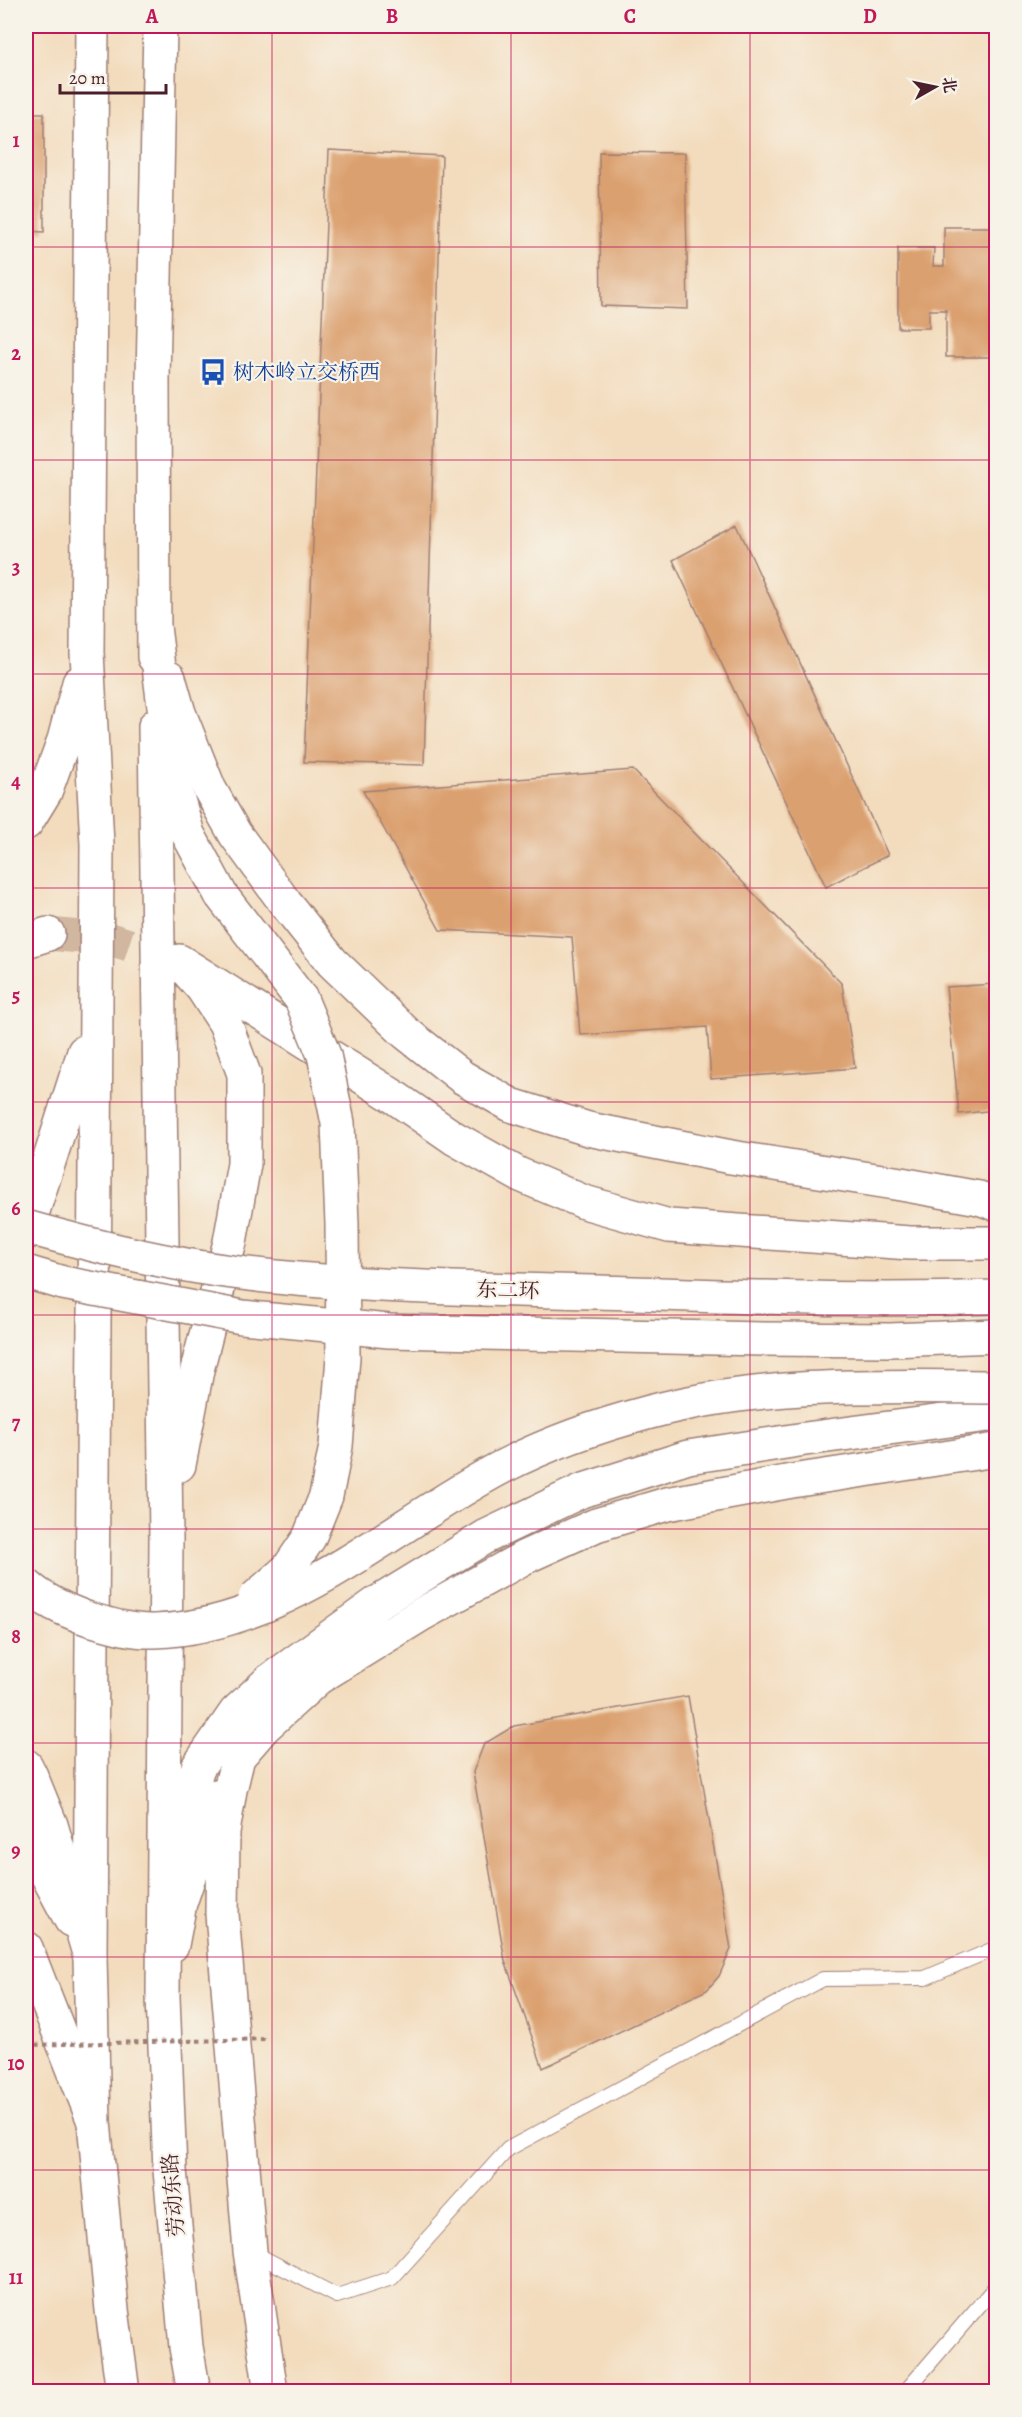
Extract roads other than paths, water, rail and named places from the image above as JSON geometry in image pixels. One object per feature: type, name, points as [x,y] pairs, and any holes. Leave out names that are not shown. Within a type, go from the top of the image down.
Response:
[{"type":"main road","points":[[92,26],[87,652],[97,844],[94,1020],[90,1957],[94,2122],[112,2310],[123,2391]]},
{"type":"main road","points":[[160,26],[153,380],[166,1538],[163,1997]]},
{"type":"main road","points":[[154,627],[174,786],[188,834],[221,895],[301,999],[324,1055],[338,1123],[343,1357],[336,1446],[326,1496],[309,1538],[288,1569],[264,1591],[226,1619]]},
{"type":"main road","points":[[154,627],[179,713],[208,788],[235,834],[332,962],[406,1033],[462,1077],[511,1106],[588,1129],[731,1157],[979,1198],[996,1204]]},
{"type":"main road","points":[[26,823],[45,792],[64,740],[87,652]]},
{"type":"main road","points":[[166,1538],[197,1370],[230,1242],[244,1164],[244,1074],[225,1023],[179,961],[393,1096],[454,1138],[518,1174],[584,1202],[669,1226],[910,1243],[996,1243]]},
{"type":"main road","points":[[26,1233],[94,1020]]},
{"type":"main road","name":"东二环","points":[[26,1227],[70,1240],[161,1259],[230,1271],[310,1280],[431,1288],[797,1298],[996,1297]]},
{"type":"main road","points":[[26,1272],[63,1283],[242,1317],[390,1331],[763,1339],[890,1340],[996,1336]]},
{"type":"main road","points":[[28,1586],[65,1611],[113,1626],[153,1632],[226,1619],[278,1601],[504,1466],[575,1436],[650,1412],[719,1398],[794,1390],[996,1387]]},
{"type":"main road","points":[[163,1997],[175,1841],[198,1767],[236,1712],[269,1681],[386,1597],[485,1537],[581,1491],[688,1457],[805,1438],[996,1414]]},
{"type":"main road","points":[[163,1997],[180,1904],[213,1801],[238,1757],[264,1727],[318,1678],[422,1614],[525,1557],[596,1525],[667,1504],[792,1481],[996,1450]]},
{"type":"main road","points":[[238,1757],[223,1832],[222,1914],[250,2251],[271,2391]]},
{"type":"main road","points":[[26,1767],[32,1776],[51,1825],[90,1957]]},
{"type":"main road","points":[[26,1835],[90,1957]]},
{"type":"main road","points":[[26,1948],[94,2122]]},
{"type":"main road","name":"劳动东路","points":[[163,1997],[170,2170],[186,2347],[194,2391]]},
{"type":"lane","points":[[250,2251],[337,2296],[392,2278],[508,2149],[823,1979],[925,1978],[996,1948]]},
{"type":"lane","points":[[905,2391],[996,2286]]},
{"type":"tunnel","points":[[48,934],[113,940],[179,961]]},
{"type":"place","name":"树木岭立交桥西","points":[[213,372]]}]
